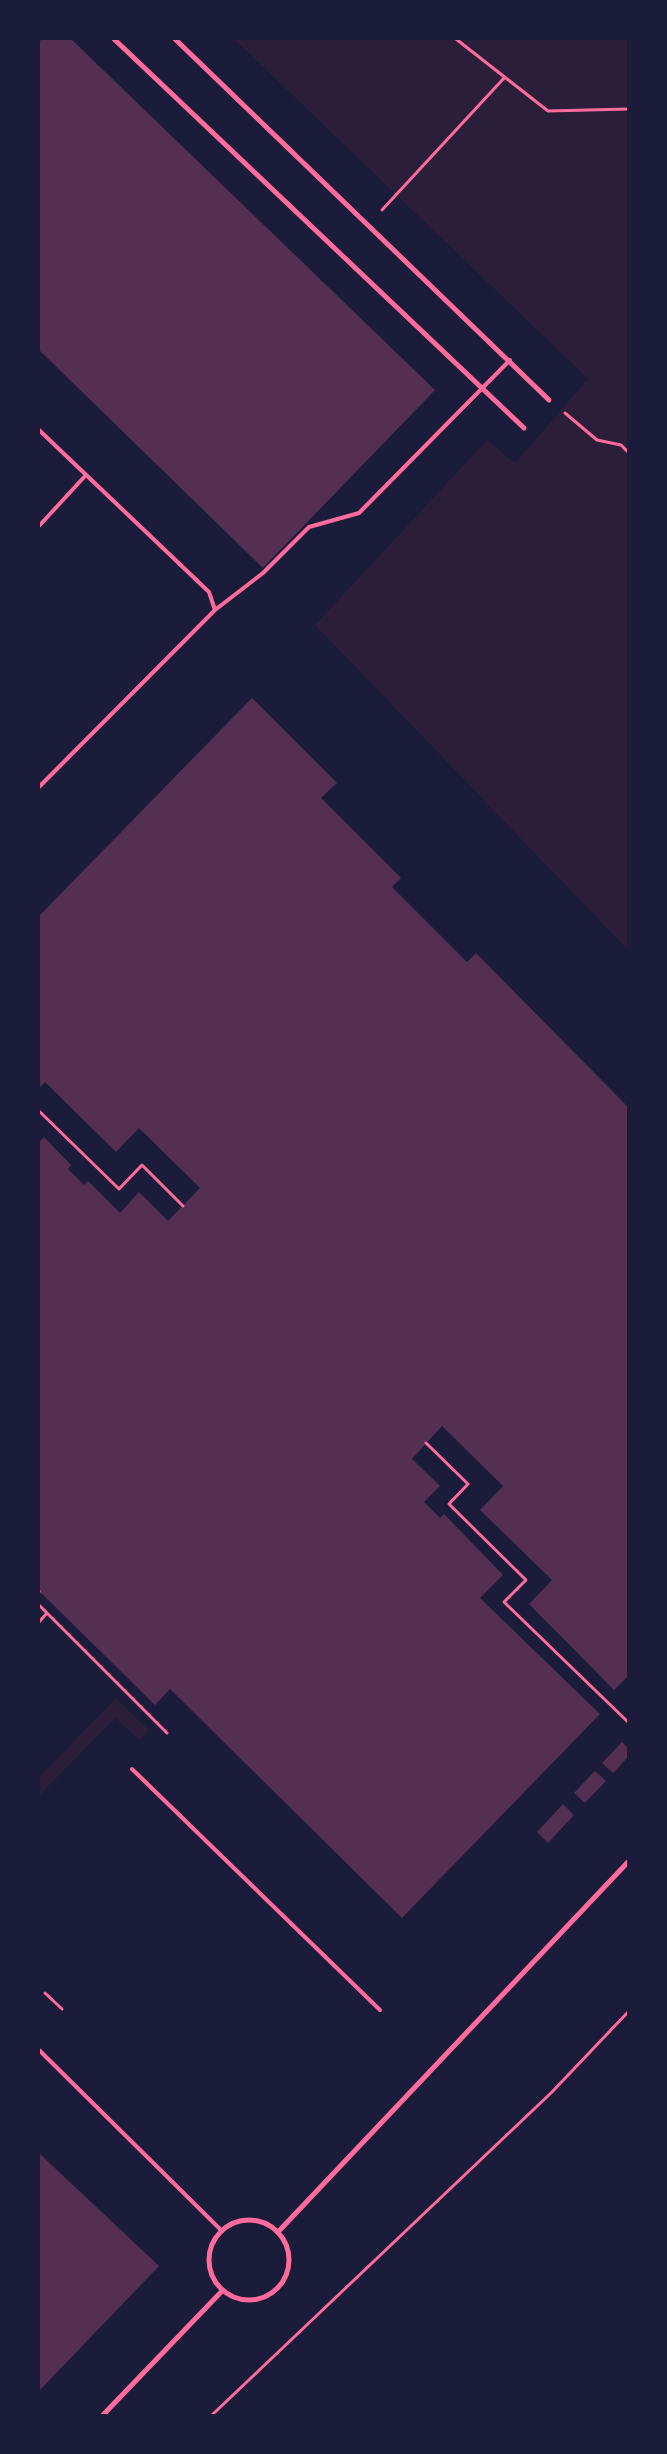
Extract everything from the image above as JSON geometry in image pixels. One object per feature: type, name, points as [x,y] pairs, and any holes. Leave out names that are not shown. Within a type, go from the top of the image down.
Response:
[{"type":"street","points":[[114,39],[524,428]]},
{"type":"street","points":[[175,39],[510,360],[549,400]]},
{"type":"street","points":[[278,2232],[628,1862]]},
{"type":"street","points":[[243,2221],[256,2221],[268,2225],[278,2232],[285,2244],[289,2257],[288,2271],[282,2283],[273,2293],[261,2299],[247,2300],[234,2297],[223,2290],[214,2280],[210,2268],[210,2255],[213,2243],[222,2231],[231,2225],[243,2221]]},
{"type":"street","points":[[103,2415],[223,2290]]},
{"type":"lane","points":[[39,787],[215,610],[263,572],[309,526],[359,513],[510,360]]},
{"type":"lane","points":[[39,430],[209,592],[215,610]]},
{"type":"lane","points":[[39,526],[86,475]]},
{"type":"lane","points":[[132,1769],[380,2010]]},
{"type":"lane","points":[[39,2050],[222,2231]]},
{"type":"path","points":[[456,39],[548,111],[628,109]]},
{"type":"path","points":[[368,225],[505,77]]},
{"type":"path","points":[[549,400],[597,440],[621,445],[628,452]]},
{"type":"path","points":[[39,1111],[119,1189],[142,1165],[184,1206]]},
{"type":"path","points":[[426,1443],[468,1484],[449,1504],[526,1580],[504,1602],[628,1722]]},
{"type":"path","points":[[39,1605],[167,1733]]},
{"type":"path","points":[[39,1622],[47,1613]]},
{"type":"path","points":[[45,1993],[62,2009]]},
{"type":"path","points":[[212,2415],[552,2092],[628,2012]]},
{"type":"shaded area","points":[[234,39],[628,39],[628,950],[315,625],[487,440],[515,463],[588,379]]},
{"type":"shaded area","points":[[116,1698],[149,1730],[139,1740],[115,1718],[39,1796],[39,1777]]},
{"type":"building","points":[[42,39],[71,39],[435,390],[263,568],[39,350],[39,42]]},
{"type":"building","points":[[252,698],[337,783],[321,798],[401,878],[392,887],[467,962],[476,953],[628,1107],[628,1676],[614,1690],[529,1604],[552,1580],[480,1510],[503,1486],[442,1426],[412,1459],[440,1486],[424,1502],[440,1518],[444,1514],[503,1575],[480,1598],[600,1714],[402,1918],[170,1689],[155,1705],[39,1591],[39,1142],[44,1137],[71,1165],[68,1169],[84,1185],[88,1181],[120,1213],[139,1192],[168,1221],[200,1188],[139,1128],[116,1152],[45,1082],[39,1088],[39,916]]},
{"type":"building","points":[[622,1742],[628,1748],[628,1757],[613,1773],[602,1763]]},
{"type":"building","points":[[595,1771],[606,1781],[585,1803],[574,1793]]},
{"type":"building","points":[[563,1804],[574,1815],[548,1843],[537,1832]]},
{"type":"building","points":[[39,2153],[159,2266],[39,2391]]}]
